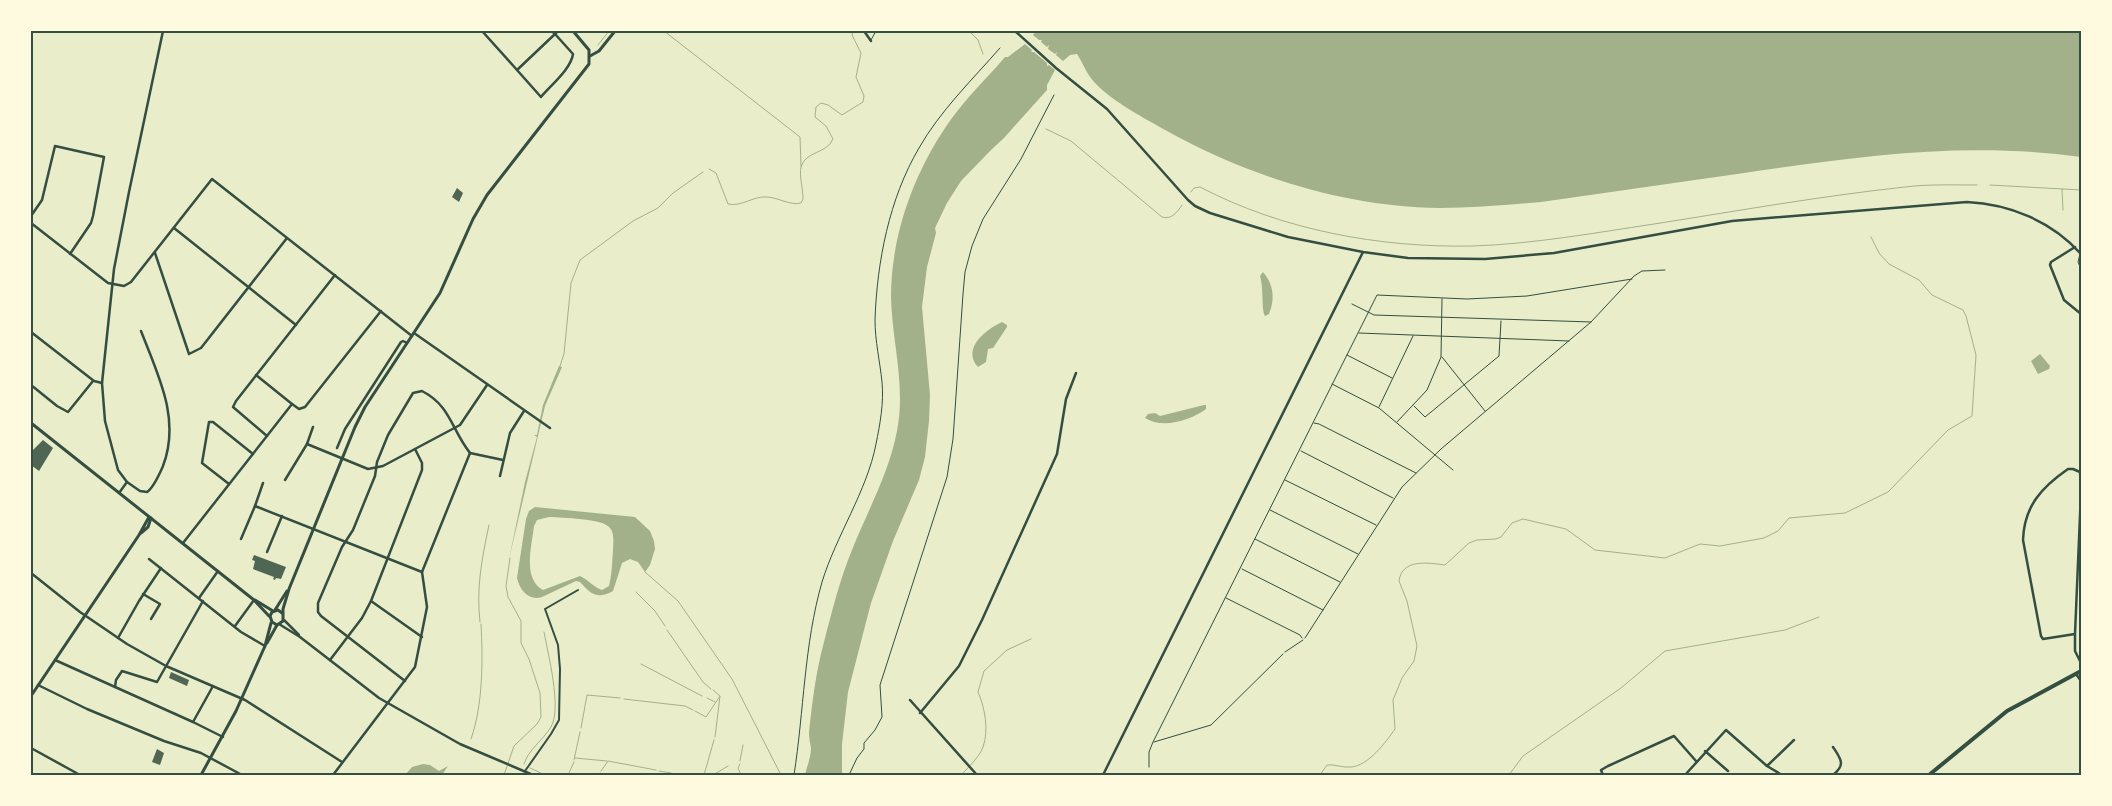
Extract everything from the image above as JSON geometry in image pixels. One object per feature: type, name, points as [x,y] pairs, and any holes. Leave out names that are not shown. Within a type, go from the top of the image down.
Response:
[{"type":"main road","points":[[1929,775],[2007,710],[2078,672]]},
{"type":"street","points":[[141,331],[165,394],[170,421],[168,454],[150,490],[143,492],[127,482],[118,470],[105,421],[102,383],[112,285],[129,192],[163,31]]},
{"type":"street","points":[[482,31],[541,97],[573,56],[552,31]]},
{"type":"street","points":[[516,70],[558,31]]},
{"type":"street","points":[[534,775],[460,744],[388,703],[300,636],[284,619],[282,613],[289,589],[313,529],[352,433],[365,407],[440,293],[473,219],[487,195],[586,68],[590,56],[588,48],[573,31]]},
{"type":"street","points":[[590,56],[598,51],[615,31]]},
{"type":"street","points":[[864,31],[871,41]]},
{"type":"street","points":[[1015,31],[1056,68],[1107,109],[1180,192],[1195,206],[1210,213],[1288,237],[1363,252],[1442,259],[1504,258],[1554,253],[1749,220],[1970,202],[1998,207],[2038,220],[2058,232],[2080,253]]},
{"type":"street","points":[[31,216],[42,200],[55,146],[104,157],[91,223],[70,254]]},
{"type":"street","points":[[31,223],[112,285],[124,286],[131,282],[212,179],[413,335],[550,428]]},
{"type":"street","points":[[174,228],[296,325]]},
{"type":"street","points":[[154,253],[188,354],[201,348],[288,238]]},
{"type":"street","points":[[2075,247],[2051,262],[2050,266],[2064,300],[2081,314]]},
{"type":"street","points":[[1103,775],[1363,252]]},
{"type":"street","points":[[267,436],[233,407],[256,375],[336,275]]},
{"type":"street","points":[[256,375],[299,409],[305,407],[381,311]]},
{"type":"street","points":[[31,332],[94,381],[102,383]]},
{"type":"street","points":[[337,448],[345,429],[401,342],[403,340],[407,344]]},
{"type":"street","points":[[920,713],[959,666],[982,620],[1057,454],[1066,399],[1076,373]]},
{"type":"street","points":[[31,385],[57,406],[68,412],[94,381]]},
{"type":"street","points":[[307,444],[368,469],[376,468],[455,429],[462,423],[487,385]]},
{"type":"street","points":[[405,681],[321,616],[317,606],[345,542],[354,530],[375,476],[388,435],[415,392],[422,391],[438,400],[470,452],[503,460]]},
{"type":"street","points":[[183,543],[292,404]]},
{"type":"street","points":[[500,476],[510,433],[524,412]]},
{"type":"street","points":[[229,484],[202,462],[208,424],[213,422],[253,454]]},
{"type":"street","points":[[31,423],[254,600],[270,616],[272,622],[265,646]]},
{"type":"street","points":[[285,480],[307,444],[314,427]]},
{"type":"street","points":[[345,429],[352,433]]},
{"type":"street","points":[[330,660],[362,618],[371,601],[422,470],[422,463],[415,450]]},
{"type":"street","points":[[333,775],[416,664],[427,606],[422,572],[470,452]]},
{"type":"street","points":[[2075,634],[2043,639],[2041,636],[2024,540],[2027,516],[2042,490],[2068,469],[2080,472],[2081,492],[2075,651],[2081,663]]},
{"type":"street","points":[[119,493],[127,482]]},
{"type":"street","points":[[241,538],[264,483]]},
{"type":"street","points":[[255,506],[422,572]]},
{"type":"street","points":[[266,552],[282,516]]},
{"type":"street","points":[[148,527],[150,518]]},
{"type":"street","points":[[31,696],[150,518]]},
{"type":"street","points":[[139,535],[148,527],[155,525],[162,527]]},
{"type":"street","points":[[149,559],[235,626],[265,646]]},
{"type":"street","points":[[118,638],[143,594],[161,568]]},
{"type":"street","points":[[199,598],[218,571]]},
{"type":"street","points":[[31,573],[85,616],[118,638],[166,666],[242,698],[342,762]]},
{"type":"street","points":[[270,616],[289,589]]},
{"type":"street","points":[[525,771],[559,720],[560,669],[558,645],[546,609],[578,590]]},
{"type":"street","points":[[143,594],[160,604],[151,619]]},
{"type":"street","points":[[254,600],[282,613]]},
{"type":"street","points":[[235,626],[254,600]]},
{"type":"street","points":[[115,687],[116,680],[122,671],[157,682],[203,601]]},
{"type":"street","points":[[371,601],[422,637]]},
{"type":"street","points":[[201,775],[223,737],[265,646],[278,624],[284,619]]},
{"type":"street","points":[[272,622],[300,636]]},
{"type":"street","points":[[55,660],[223,737]]},
{"type":"street","points":[[2078,672],[2081,681]]},
{"type":"street","points":[[38,685],[86,710],[211,758],[242,775]]},
{"type":"street","points":[[193,722],[214,685]]},
{"type":"street","points":[[910,700],[977,775]]},
{"type":"street","points":[[1685,775],[1726,730],[1767,766],[1782,775]]},
{"type":"street","points":[[1603,775],[1601,770],[1608,766],[1674,736],[1696,761]]},
{"type":"street","points":[[1767,766],[1794,740]]},
{"type":"street","points":[[1833,747],[1841,760],[1841,765],[1839,770],[1833,775]]},
{"type":"street","points":[[31,748],[80,775]]},
{"type":"street","points":[[1705,751],[1728,771]]},
{"type":"lane","points":[[871,41],[876,31]]},
{"type":"lane","points":[[2080,253],[2078,262],[2081,269]]},
{"type":"lane","points":[[1285,652],[1303,640]]},
{"type":"path","points":[[794,775],[806,667],[820,591],[838,540],[865,478],[876,448],[880,428],[882,383],[875,322],[886,232],[908,170],[928,135],[948,107],[1000,48]]},
{"type":"path","points":[[849,775],[856,758],[864,749],[864,743],[875,730],[882,717],[880,685],[947,477],[954,439],[964,287],[972,246],[983,219],[1021,159],[1054,94]]},
{"type":"path","points":[[1226,598],[1300,635],[1303,640],[1306,638],[1394,498],[1416,473],[1441,448],[1591,322],[1632,279],[1642,272],[1665,270]]},
{"type":"path","points":[[1149,767],[1149,752],[1153,742],[1377,295],[1467,299],[1527,296],[1632,279]]},
{"type":"path","points":[[1396,422],[1428,390],[1442,357],[1440,336],[1442,298]]},
{"type":"path","points":[[1352,304],[1374,315],[1591,322]]},
{"type":"path","points":[[1414,406],[1425,417],[1499,356],[1502,320]]},
{"type":"path","points":[[1358,333],[1569,340]]},
{"type":"path","points":[[1379,408],[1414,335]]},
{"type":"path","points":[[1347,355],[1393,378]]},
{"type":"path","points":[[1442,357],[1485,411]]},
{"type":"path","points":[[1332,384],[1379,408],[1453,470]]},
{"type":"path","points":[[1313,423],[1320,424],[1416,473]]},
{"type":"path","points":[[1299,450],[1394,498]]},
{"type":"path","points":[[1285,480],[1376,526]]},
{"type":"path","points":[[1270,510],[1358,554]]},
{"type":"path","points":[[1255,539],[1341,582]]},
{"type":"path","points":[[1240,568],[1324,610]]},
{"type":"path","points":[[1153,742],[1211,725],[1285,652]]},
{"type":"shaded area","points":[[1036,31],[2081,31],[2081,157],[1995,150],[1912,153],[1829,161],[1541,202],[1439,208],[1368,202],[1298,186],[1264,175],[1198,147],[1139,115],[1111,97],[1092,80],[1077,54],[1070,55],[1063,61],[1056,55],[1057,52],[1055,54],[1048,49],[1049,45],[1047,47],[1041,42],[1042,40],[1033,35]]},
{"type":"shaded area","points":[[1025,44],[1032,50],[1031,52],[1034,52],[1047,63],[1047,66],[1049,65],[1055,70],[1047,85],[1047,90],[1004,138],[961,181],[947,203],[935,228],[936,233],[927,267],[922,307],[930,395],[925,457],[919,480],[893,541],[871,603],[848,692],[842,744],[842,775],[805,775],[811,751],[809,733],[815,687],[830,619],[848,561],[889,462],[897,431],[900,397],[891,297],[895,250],[901,226],[916,180],[952,118],[1005,57],[1008,57]]},
{"type":"shaded area","points":[[1263,272],[1271,287],[1273,298],[1269,314],[1265,316],[1260,276]]},
{"type":"shaded area","points":[[1002,322],[1007,327],[993,348],[988,349],[986,362],[978,367],[972,353],[974,346],[983,334]]},
{"type":"shaded area","points":[[2040,354],[2050,366],[2049,369],[2038,374],[2031,361]]},
{"type":"shaded area","points":[[559,366],[562,367],[545,406],[509,559],[525,482],[537,437],[534,435],[537,435],[543,405]]},
{"type":"shaded area","points":[[1206,405],[1206,409],[1192,417],[1176,422],[1159,423],[1145,418],[1148,414],[1155,413],[1160,416]]},
{"type":"shaded area","points":[[535,507],[635,517],[650,531],[654,541],[655,549],[650,565],[645,572],[638,562],[630,559],[622,563],[613,591],[607,594],[595,594],[576,581],[542,597],[533,598],[523,591],[517,578],[526,519],[529,511]],"holes":[[[549,517],[591,520],[610,528],[613,533],[613,542],[609,586],[602,590],[580,576],[543,590],[537,585],[532,578],[530,570],[530,552],[534,526],[537,520]]]},
{"type":"shaded area","points":[[423,764],[430,765],[439,771],[448,766],[442,775],[405,775],[412,767]]},
{"type":"building","points":[[457,188],[463,193],[459,202],[452,197]]},
{"type":"building","points":[[43,440],[53,448],[39,471],[31,465],[31,452]]},
{"type":"building","points":[[254,555],[286,567],[281,579],[276,578],[275,580],[273,579],[274,577],[253,569],[255,561],[252,560]]},
{"type":"building","points":[[171,672],[189,680],[187,686],[169,678]]},
{"type":"building","points":[[157,749],[164,753],[160,765],[152,762]]},
{"type":"waterway","points":[[598,45],[609,31]]},
{"type":"waterway","points":[[664,31],[800,137],[801,166]]},
{"type":"waterway","points":[[709,169],[716,173],[728,204],[738,204],[761,197],[775,198],[797,204],[801,203],[803,199],[801,178],[803,162],[830,144],[833,139],[826,126],[815,117],[816,107],[821,103],[828,105],[842,115],[863,102],[864,96],[856,77],[861,53],[852,35],[853,31]]},
{"type":"waterway","points":[[969,31],[978,40],[983,54]]},
{"type":"waterway","points":[[1046,129],[1071,141],[1162,217],[1171,216],[1182,205]]},
{"type":"waterway","points":[[560,366],[564,354],[571,283],[580,260],[633,221],[658,208],[673,193],[703,172]]},
{"type":"waterway","points":[[1191,192],[1194,188],[1200,187],[1264,215],[1298,225],[1367,240],[1438,246],[1473,246],[1564,238],[1811,199],[1923,185],[1977,185]]},
{"type":"waterway","points":[[1990,185],[2081,190]]},
{"type":"waterway","points":[[2062,189],[2063,210]]},
{"type":"waterway","points":[[1320,775],[1327,765],[1351,767],[1364,762],[1376,752],[1395,729],[1393,700],[1402,678],[1414,661],[1417,646],[1407,601],[1399,581],[1401,574],[1411,565],[1424,563],[1445,565],[1469,543],[1501,537],[1512,523],[1523,519],[1566,529],[1595,550],[1665,558],[1700,544],[1720,546],[1764,538],[1778,531],[1789,518],[1845,513],[1888,492],[1948,430],[1972,416],[1976,355],[1963,310],[1932,295],[1919,280],[1889,264],[1879,253],[1871,237]]},
{"type":"waterway","points":[[480,622],[479,585],[489,525]]},
{"type":"waterway","points":[[504,775],[514,746],[537,724],[541,717],[540,693],[529,659],[521,643],[521,621],[508,597],[506,586],[510,558]]},
{"type":"waterway","points":[[645,572],[678,601],[732,679],[781,775]]},
{"type":"waterway","points":[[636,592],[655,611],[665,626]]},
{"type":"waterway","points":[[1509,775],[1523,756],[1621,688],[1665,651],[1785,630],[1819,617]]},
{"type":"waterway","points":[[471,739],[480,697],[482,667],[481,624]]},
{"type":"waterway","points":[[667,630],[703,682],[711,689]]},
{"type":"waterway","points":[[524,764],[529,754],[548,732],[554,718],[555,694],[544,632]]},
{"type":"waterway","points":[[961,775],[974,762],[985,740],[983,705],[978,692],[984,671],[1007,650],[1031,639]]},
{"type":"waterway","points":[[641,664],[702,696]]},
{"type":"waterway","points":[[713,690],[720,696]]},
{"type":"waterway","points":[[581,728],[587,695],[620,698]]},
{"type":"waterway","points":[[695,711],[706,717],[720,696],[715,737]]},
{"type":"waterway","points":[[707,698],[715,702]]},
{"type":"waterway","points":[[624,699],[685,706],[693,710]]},
{"type":"waterway","points":[[574,760],[580,732]]},
{"type":"waterway","points":[[704,775],[714,740]]},
{"type":"waterway","points":[[740,761],[743,745]]},
{"type":"waterway","points":[[575,758],[607,761]]},
{"type":"waterway","points":[[601,771],[608,761],[656,770]]},
{"type":"waterway","points":[[568,775],[574,762]]},
{"type":"waterway","points":[[740,764],[738,768],[741,775]]},
{"type":"waterway","points":[[713,775],[728,766]]},
{"type":"waterway","points":[[530,768],[545,775]]},
{"type":"waterway","points":[[659,771],[671,773]]}]
